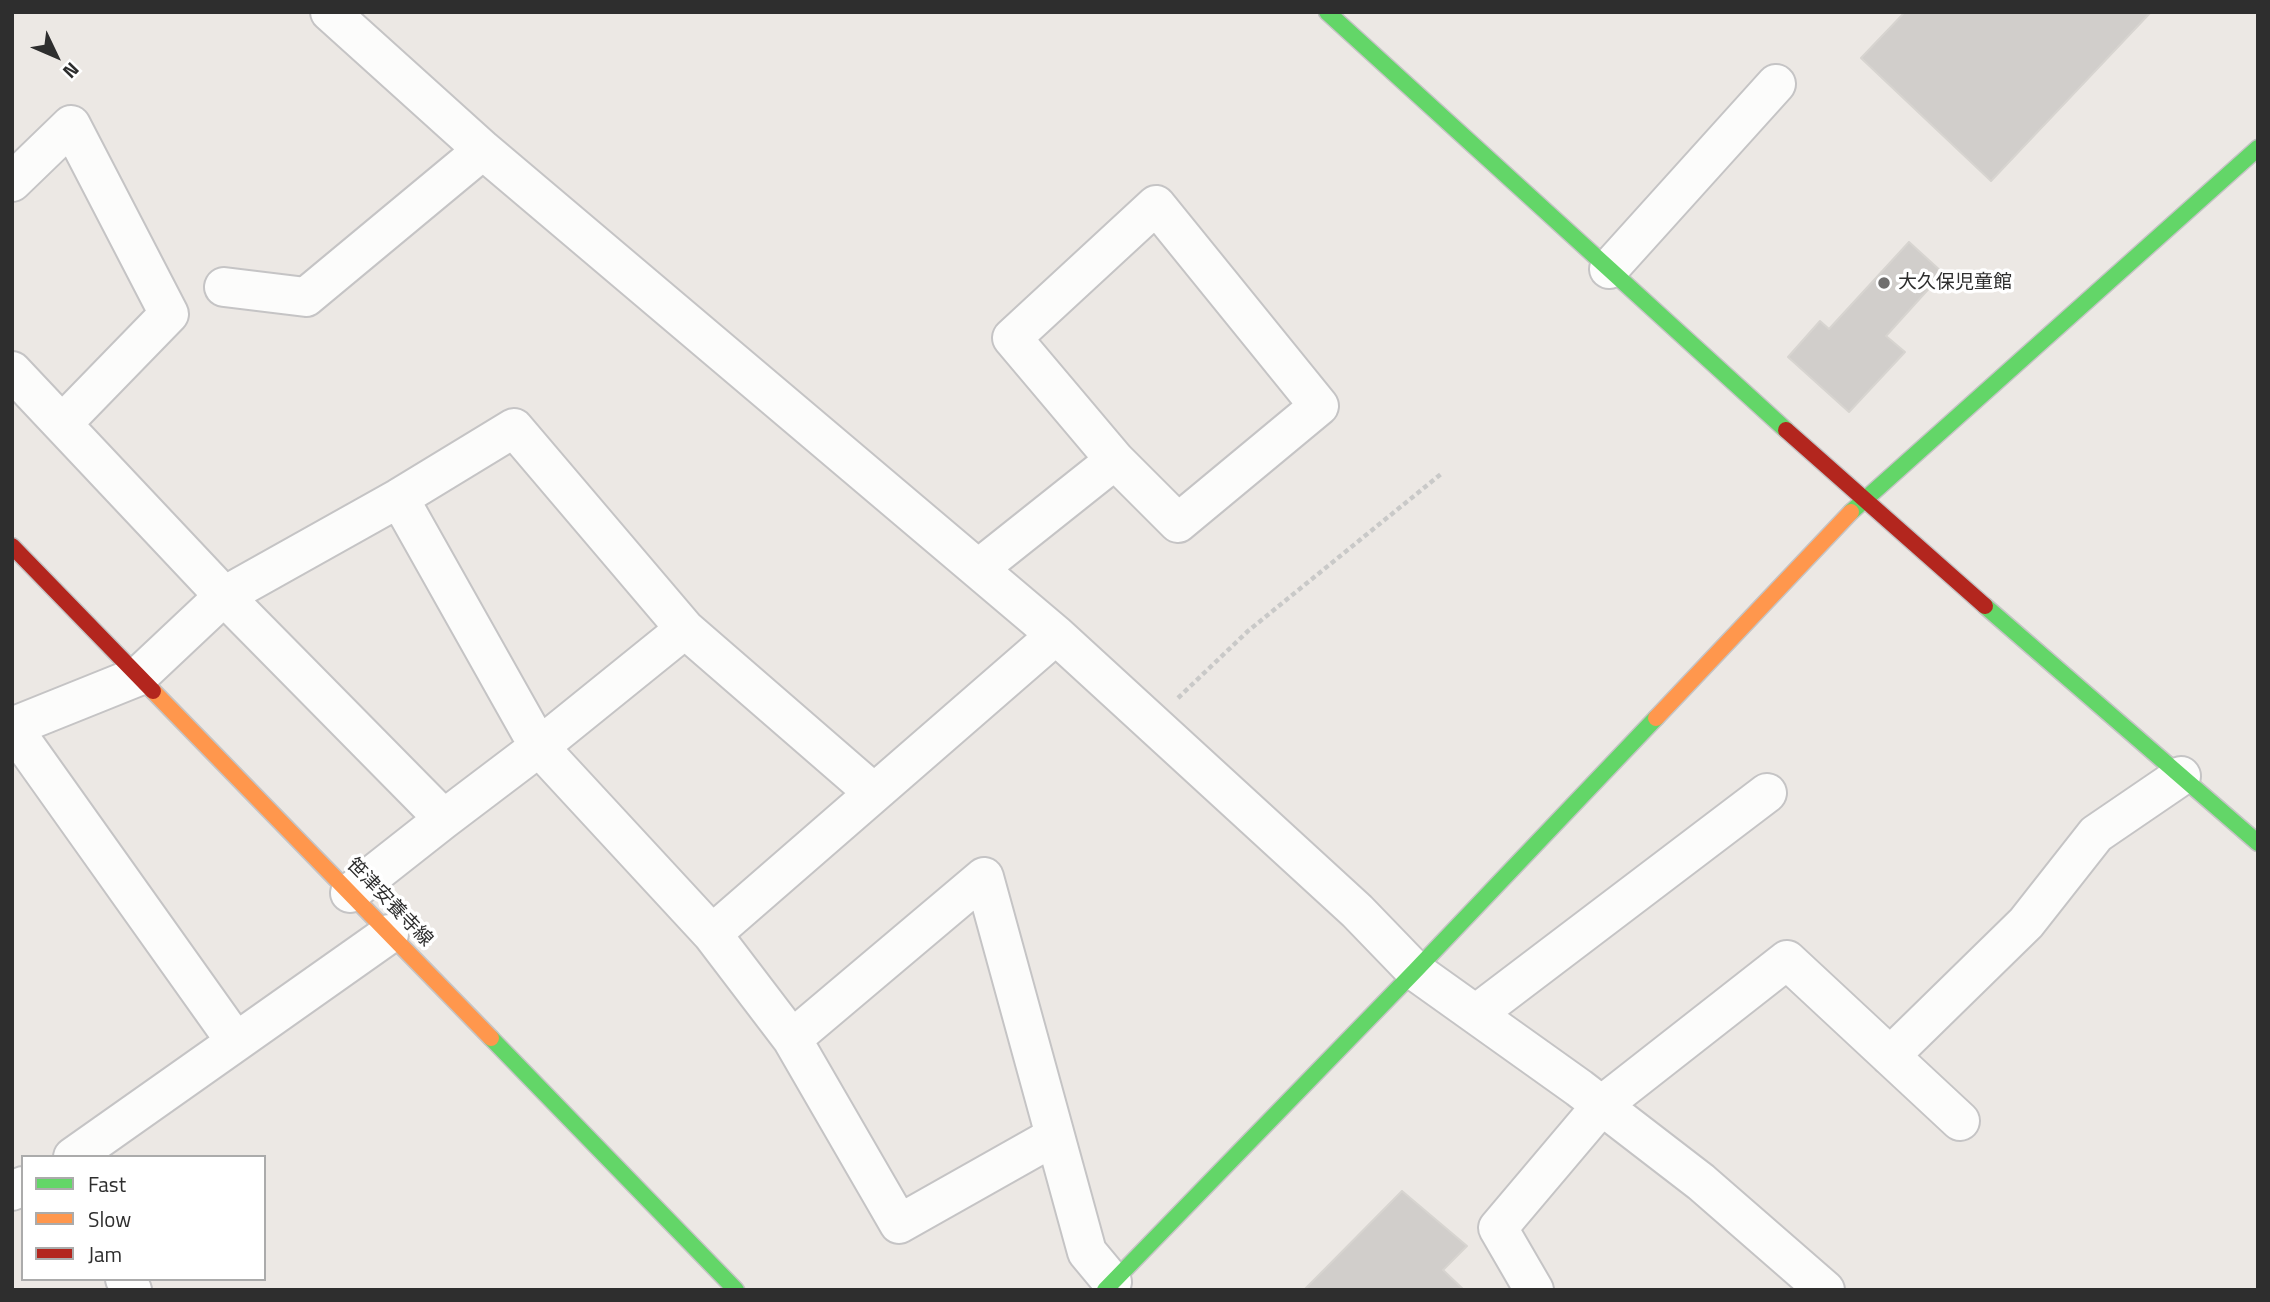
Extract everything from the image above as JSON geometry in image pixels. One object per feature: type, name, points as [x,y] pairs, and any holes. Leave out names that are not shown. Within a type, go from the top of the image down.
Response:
[{"type":"street","points":[[330,12],[483,150],[1056,635],[1357,911],[1415,971],[1602,1105],[1701,1182],[1825,1290]]},
{"type":"street","points":[[1327,12],[1863,500],[2258,842]]},
{"type":"street","points":[[1609,269],[1776,84]]},
{"type":"street","points":[[12,182],[71,125],[169,314],[62,424]]},
{"type":"street","points":[[792,1039],[984,877],[1087,1252],[1108,1286],[1415,971],[1863,500],[2258,148]]},
{"type":"street","points":[[224,287],[306,297],[483,150]]},
{"type":"street","points":[[1156,205],[1318,405],[1178,523],[1115,460],[1012,338],[1156,205]]},
{"type":"street","points":[[12,371],[224,596],[444,819]]},
{"type":"street","points":[[236,1042],[12,727],[139,676],[224,596],[399,498],[514,428],[685,629],[874,793]]},
{"type":"street","points":[[978,569],[1115,460]]},
{"type":"street","points":[[399,498],[539,747],[712,934],[792,1039],[900,1224],[1055,1136]]},
{"type":"street","name":"笹津安養寺線","points":[[12,546],[736,1290]]},
{"type":"street","points":[[350,893],[539,747],[685,629]]},
{"type":"street","points":[[712,934],[1056,635]]},
{"type":"street","points":[[1890,1056],[2026,923],[2096,834],[2181,776]]},
{"type":"street","points":[[1476,1014],[1767,793]]},
{"type":"street","points":[[75,1155],[390,934]]},
{"type":"street","points":[[1534,1290],[1498,1228],[1602,1105],[1787,960],[1960,1121]]},
{"type":"path","points":[[1152,723],[1248,631],[1441,474]]},
{"type":"building","points":[[1905,12],[2151,12],[1991,181],[1861,58]]},
{"type":"building","points":[[1909,242],[1943,273],[1886,336],[1905,352],[1849,412],[1788,357],[1820,321],[1829,329]]},
{"type":"building","points":[[1402,1191],[1467,1246],[1443,1270],[1464,1290],[1304,1290]]},
{"type":"traffic: fast","points":[[1327,12],[1786,430]]},
{"type":"traffic: fast","points":[[1851,512],[2258,148]]},
{"type":"traffic: fast","points":[[1985,606],[2258,843]]},
{"type":"traffic: fast","points":[[1105,1290],[1656,718]]},
{"type":"traffic: fast","points":[[491,1038],[736,1290]]},
{"type":"traffic: slow","points":[[1656,718],[1851,512]]},
{"type":"traffic: slow","points":[[153,691],[491,1038]]},
{"type":"traffic: jam","points":[[1786,430],[1985,606]]},
{"type":"traffic: jam","points":[[12,546],[153,691]]},
{"type":"place","name":"大久保児童館","points":[[1884,283]]}]
